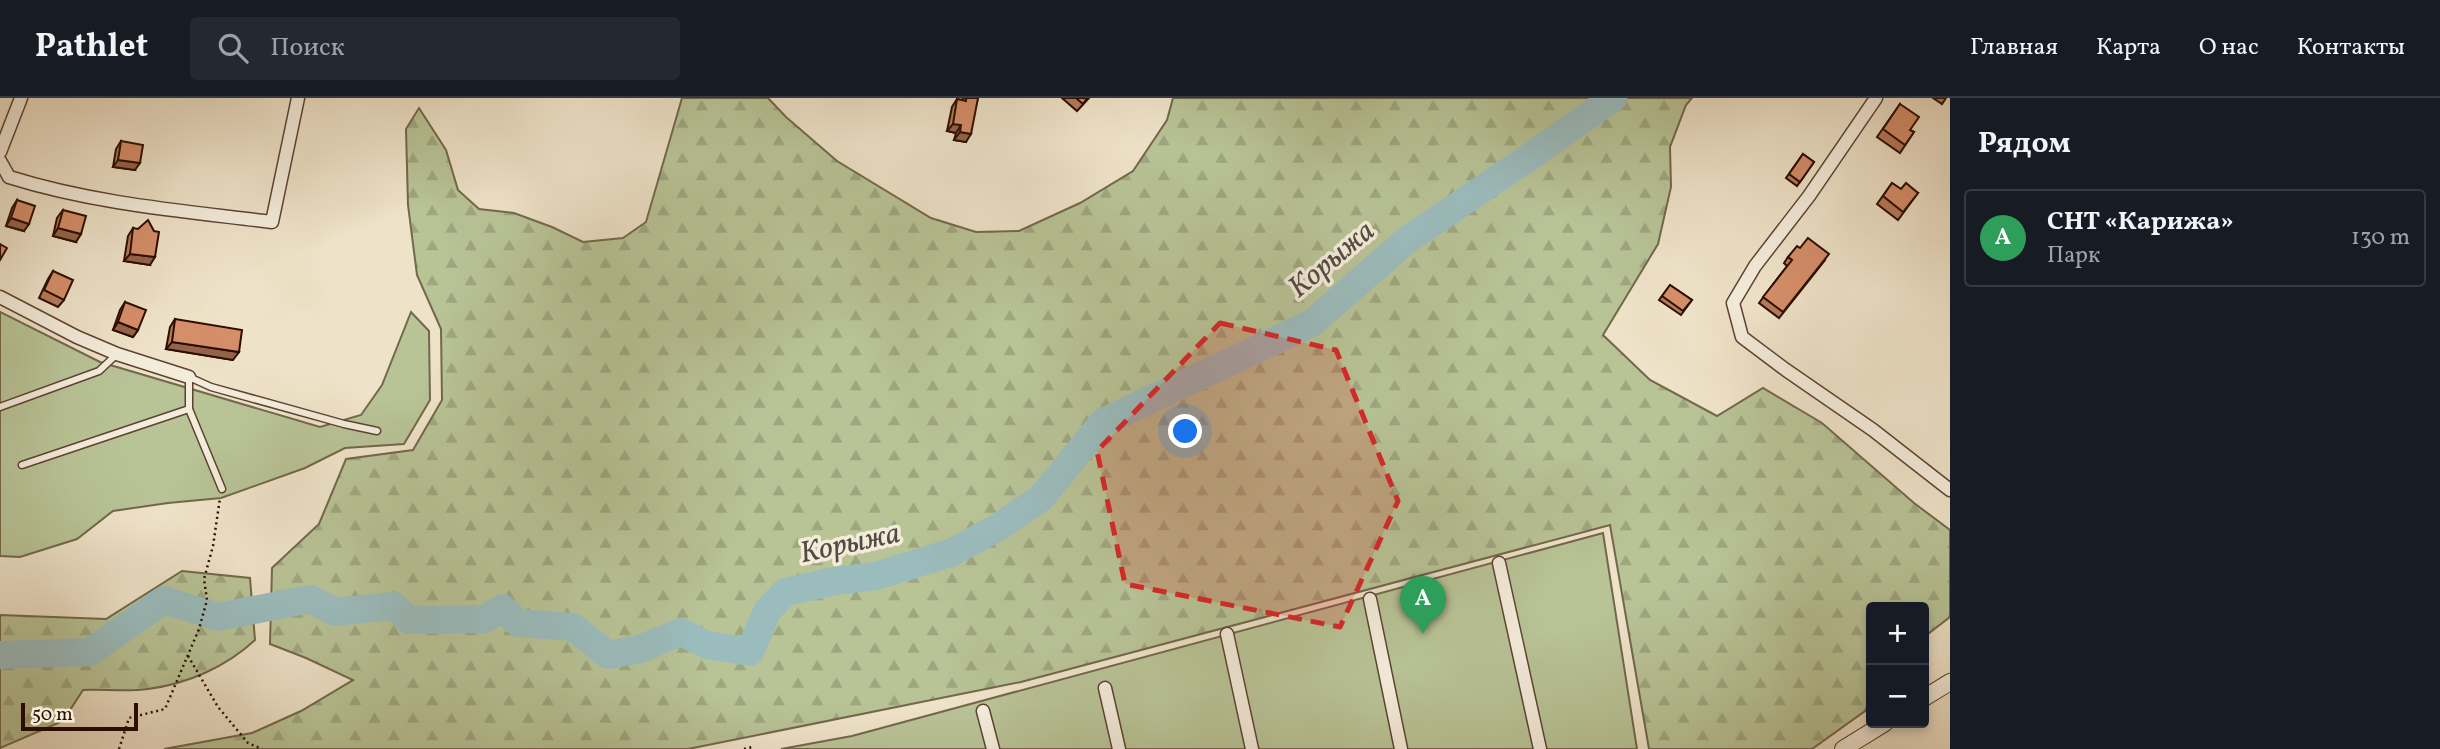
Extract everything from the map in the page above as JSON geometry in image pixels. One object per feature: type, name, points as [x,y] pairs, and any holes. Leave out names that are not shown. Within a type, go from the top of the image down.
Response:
[{"type":"street","points":[[0,152],[21,98]]},
{"type":"street","points":[[0,161],[9,177],[35,185],[117,202],[272,222],[298,98]]},
{"type":"street","points":[[1876,98],[1809,196],[1755,266],[1733,303],[1742,337],[1873,430],[1950,490]]},
{"type":"street","points":[[0,297],[76,337],[117,354],[189,377]]},
{"type":"street","points":[[1499,563],[1541,749]]},
{"type":"street","points":[[1370,599],[1401,749]]},
{"type":"street","points":[[1227,634],[1252,749]]},
{"type":"street","points":[[1929,695],[1950,682]]},
{"type":"street","points":[[1105,688],[1119,749]]},
{"type":"street","points":[[984,711],[993,749]]},
{"type":"street","points":[[1843,749],[1877,728]]},
{"type":"lane","points":[[0,407],[99,371],[117,354]]},
{"type":"lane","points":[[222,489],[188,410],[189,377],[211,387],[377,431]]},
{"type":"lane","points":[[22,465],[188,410]]},
{"type":"path","points":[[119,749],[129,718],[165,709],[199,629],[207,600],[204,579],[213,546],[222,489]]},
{"type":"path","points":[[188,656],[218,707],[248,743],[262,749]]},
{"type":"path","points":[[744,749],[752,749]]},
{"type":"highlighted area","points":[[1220,323],[1336,350],[1398,501],[1340,627],[1125,584],[1097,451]]},
{"type":"green space","points":[[682,98],[768,98],[837,161],[931,218],[976,232],[1019,231],[1080,203],[1133,171],[1167,120],[1173,98],[1692,98],[1686,105],[1670,147],[1671,187],[1658,244],[1603,335],[1650,380],[1717,416],[1763,388],[1822,423],[1914,503],[1950,530],[1950,617],[1929,633],[1929,602],[1866,602],[1866,709],[1812,749],[1649,749],[1610,525],[1021,682],[688,749],[164,749],[252,733],[301,711],[353,680],[270,644],[272,568],[319,524],[346,459],[413,450],[442,400],[441,329],[417,275],[408,205],[406,129],[419,108],[446,150],[458,190],[479,209],[514,213],[583,242],[623,238],[646,222]]},
{"type":"green space","points":[[0,312],[100,362],[320,427],[361,415],[382,385],[411,312],[429,331],[430,400],[404,444],[345,448],[305,468],[221,498],[113,511],[77,539],[20,557],[0,556]]},
{"type":"green space","points":[[1603,533],[1637,749],[781,749],[852,736]]},
{"type":"green space","points":[[182,571],[250,578],[255,640],[219,666],[177,683],[140,690],[83,690],[63,721],[0,748],[0,615],[106,619]]},
{"type":"building","points":[[966,98],[978,98],[971,134],[960,132],[961,125],[953,124],[957,99],[966,101]]},
{"type":"building","points":[[1076,98],[1087,98],[1083,104]]},
{"type":"building","points":[[1900,104],[1919,117],[1910,130],[1914,132],[1905,145],[1883,129]]},
{"type":"building","points":[[121,141],[143,145],[140,163],[118,160]]},
{"type":"building","points":[[1803,154],[1814,162],[1800,182],[1789,174]]},
{"type":"building","points":[[1892,183],[1901,189],[1906,183],[1918,193],[1903,212],[1883,196]]},
{"type":"building","points":[[17,200],[35,206],[29,224],[11,218]]},
{"type":"building","points":[[63,210],[86,216],[81,234],[58,228]]},
{"type":"building","points":[[148,220],[154,231],[159,232],[155,257],[130,254],[133,228],[138,229]]},
{"type":"building","points":[[1808,238],[1829,254],[1783,312],[1763,297],[1792,260],[1788,257]]},
{"type":"building","points":[[0,244],[7,248],[0,260]]},
{"type":"building","points":[[53,271],[73,280],[64,300],[44,290]]},
{"type":"building","points":[[1670,285],[1692,300],[1683,311],[1662,296]]},
{"type":"building","points":[[125,302],[146,310],[138,330],[118,322]]},
{"type":"building","points":[[175,319],[242,330],[239,352],[172,342]]},
{"type":"waterway","name":"Корыжа","points":[[0,655],[90,652],[164,600],[218,617],[310,599],[335,612],[394,606],[409,620],[485,619],[502,608],[518,623],[573,627],[608,655],[640,649],[681,632],[707,645],[750,652],[767,611],[785,592],[835,581],[876,576],[951,553],[1000,526],[1041,498],[1103,422],[1312,323],[1407,240],[1613,98]]},
{"type":"place","name":"СНТ «Карижа»","points":[[1423,634]]}]
